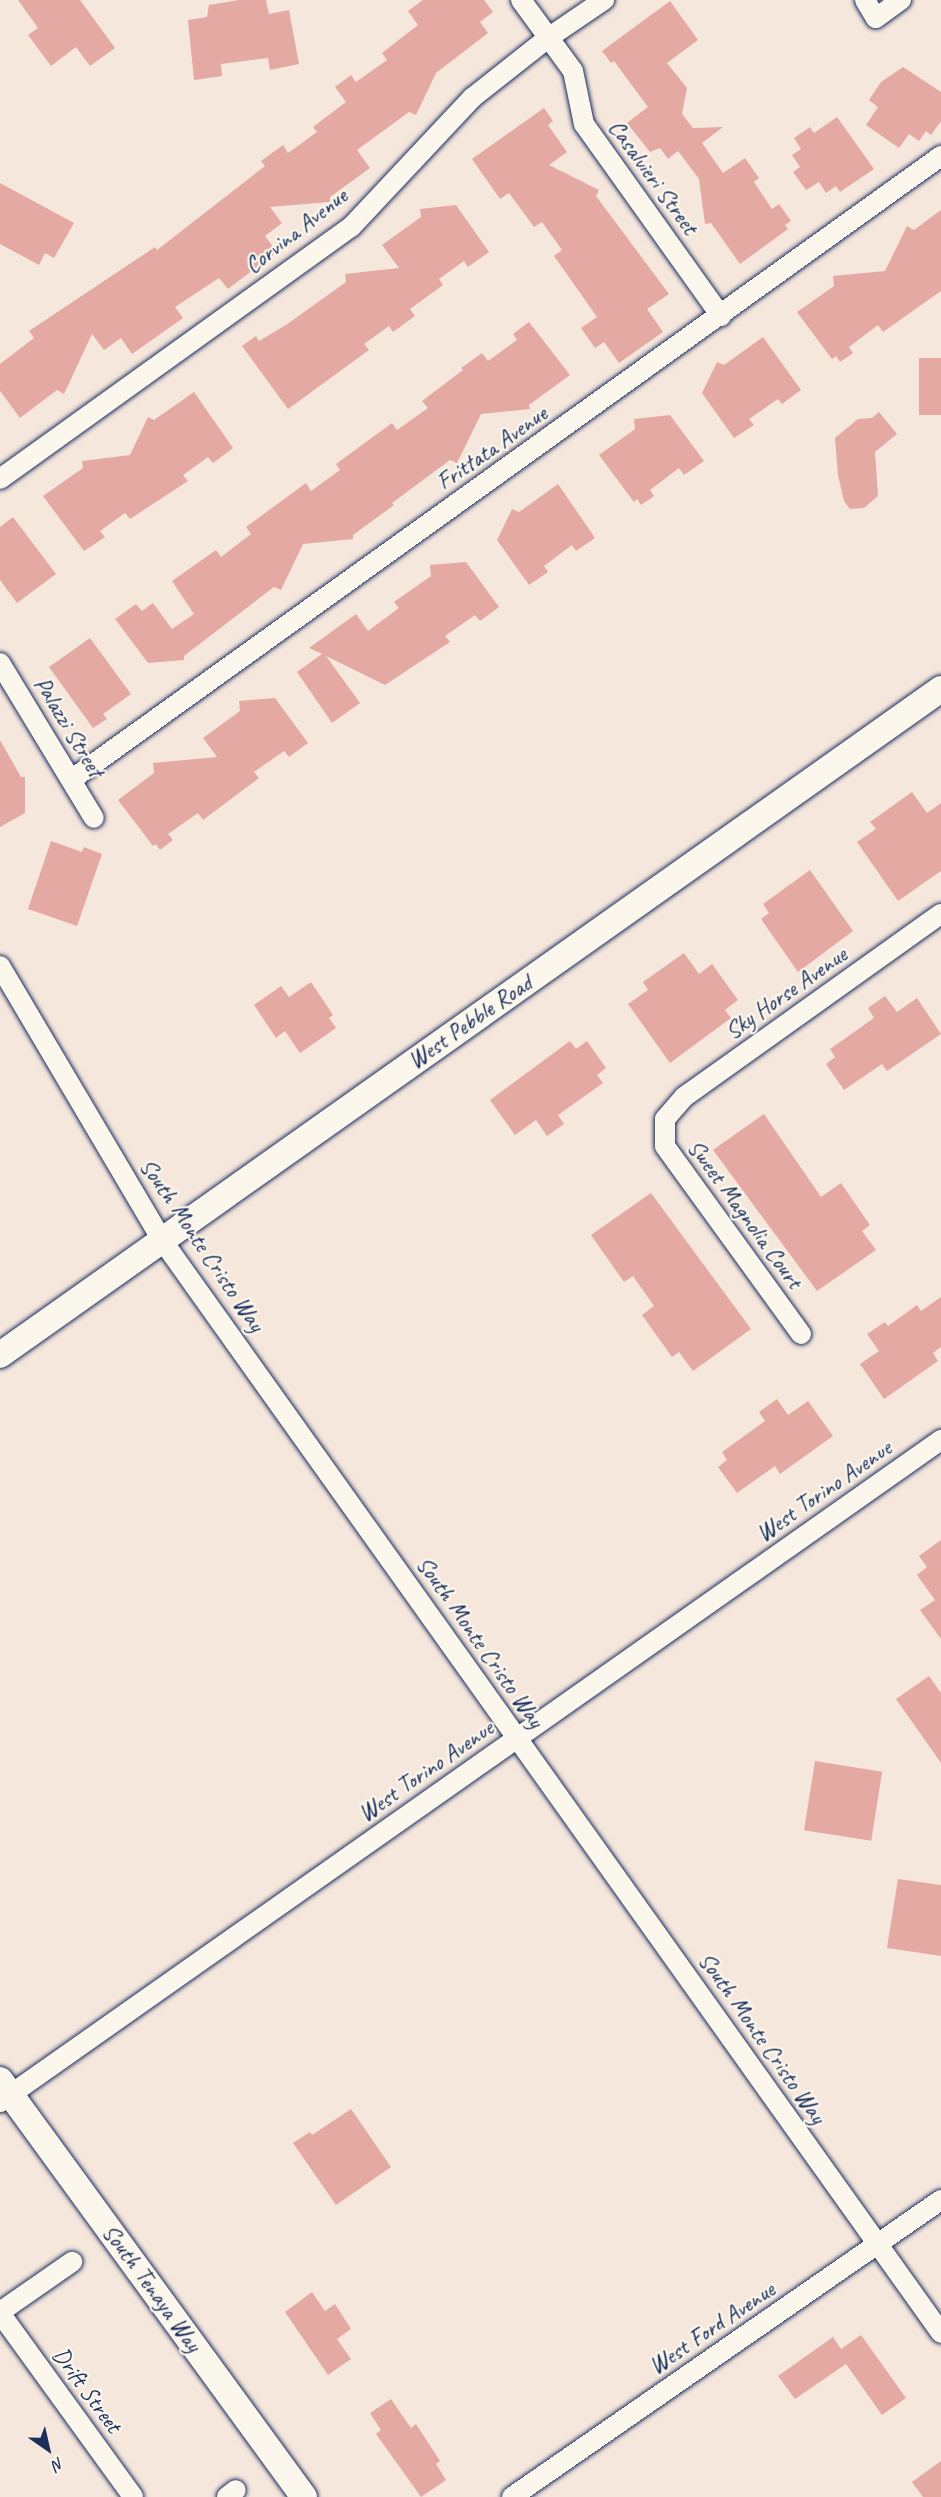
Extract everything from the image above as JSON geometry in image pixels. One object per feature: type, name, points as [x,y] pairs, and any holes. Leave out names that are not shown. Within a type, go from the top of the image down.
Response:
[{"type":"street","name":"Casalvieri Street","points":[[521,0],[573,72],[584,124],[721,316]]},
{"type":"street","name":"Corvina Avenue","points":[[0,479],[351,226],[472,98],[548,38],[604,0]]},
{"type":"street","points":[[865,0],[876,18],[902,0]]},
{"type":"street","name":"Frittata Avenue","points":[[71,780],[941,156]]},
{"type":"street","name":"Palazzi Street","points":[[0,663],[94,818]]},
{"type":"street","name":"West Pebble Road","points":[[0,1355],[941,689]]},
{"type":"street","name":"Sky Horse Avenue","points":[[665,1119],[684,1097],[941,914]]},
{"type":"street","name":"South Monte Cristo Way","points":[[0,966],[162,1240],[941,2333]]},
{"type":"street","name":"Sweet Magnolia Court","points":[[665,1119],[665,1146],[801,1334]]},
{"type":"street","name":"West Torino Avenue","points":[[4,2092],[517,1738],[941,1440]]},
{"type":"street","name":"South Tenaya Way","points":[[4,2092],[304,2497]]},
{"type":"street","name":"West Ford Avenue","points":[[512,2497],[878,2246],[941,2200]]},
{"type":"street","points":[[0,2312],[72,2262]]},
{"type":"street","name":"Drift Street","points":[[0,2312],[133,2497]]},
{"type":"building","points":[[18,0],[80,0],[115,48],[90,66],[76,47],[51,66],[28,35],[38,28]]},
{"type":"building","points":[[239,0],[266,0],[269,14],[289,10],[299,64],[270,70],[268,58],[221,64],[222,76],[194,80],[188,20],[207,17],[209,5]]},
{"type":"building","points":[[423,0],[484,0],[493,12],[480,22],[488,33],[436,73],[416,115],[409,112],[357,150],[370,168],[330,197],[330,202],[270,207],[282,223],[265,236],[277,252],[228,289],[219,278],[175,307],[183,318],[132,354],[121,338],[104,350],[92,334],[64,394],[57,390],[20,418],[0,391],[0,364],[34,338],[29,331],[155,247],[157,250],[265,166],[261,161],[283,145],[288,153],[317,132],[313,127],[346,102],[335,87],[351,75],[356,82],[387,60],[382,53],[418,25],[408,11]]},
{"type":"building","points":[[670,1],[698,40],[667,63],[687,88],[682,114],[693,128],[723,127],[702,143],[723,173],[745,158],[759,178],[754,182],[772,209],[779,204],[791,221],[785,225],[788,229],[740,264],[711,223],[705,224],[699,179],[678,151],[668,159],[660,148],[650,152],[627,123],[648,107],[614,61],[611,63],[602,51]]},
{"type":"building","points":[[903,67],[941,92],[941,121],[931,135],[926,131],[919,141],[909,134],[899,148],[866,125],[878,107],[869,100],[881,82]]},
{"type":"building","points":[[544,108],[553,121],[548,125],[567,152],[549,165],[599,190],[596,196],[669,294],[647,309],[663,332],[619,363],[604,342],[595,348],[581,328],[597,317],[554,256],[562,250],[542,222],[534,227],[509,193],[500,199],[472,159]]},
{"type":"building","points":[[837,117],[874,169],[840,192],[836,186],[826,193],[819,182],[806,190],[793,172],[800,167],[792,155],[801,149],[794,138],[810,127],[814,133]]},
{"type":"building","points":[[0,183],[74,223],[54,258],[45,253],[39,265],[0,244]]},
{"type":"building","points":[[456,205],[489,252],[468,267],[464,261],[439,279],[443,285],[410,309],[415,316],[393,332],[389,326],[364,344],[369,350],[288,409],[242,346],[256,336],[259,341],[286,325],[346,282],[345,274],[399,268],[382,245],[421,217],[420,209]]},
{"type":"building","points":[[941,210],[941,291],[883,332],[878,325],[849,347],[853,353],[840,362],[836,356],[832,359],[797,312],[834,286],[833,276],[885,271],[907,226],[914,230]]},
{"type":"building","points":[[529,322],[570,375],[529,405],[530,409],[481,414],[457,463],[450,460],[392,503],[394,505],[353,535],[353,539],[303,544],[281,590],[274,587],[184,656],[184,660],[148,663],[115,619],[136,604],[142,611],[153,603],[172,629],[194,614],[172,581],[216,550],[221,557],[251,534],[246,527],[306,483],[311,491],[340,470],[336,464],[392,423],[397,430],[428,408],[422,401],[482,353],[488,361],[517,340],[513,334]]},
{"type":"building","points":[[763,337],[801,390],[782,404],[778,399],[749,419],[754,425],[734,438],[702,393],[717,362],[724,365]]},
{"type":"building","points":[[919,358],[941,358],[941,415],[919,415]]},
{"type":"building","points":[[194,392],[233,448],[213,463],[208,457],[183,475],[188,481],[130,519],[125,513],[100,531],[105,537],[84,551],[43,496],[83,468],[82,461],[130,455],[148,417],[154,420]]},
{"type":"building","points":[[879,412],[897,434],[875,452],[878,496],[864,508],[850,509],[844,501],[838,475],[835,438],[858,419],[872,418]]},
{"type":"building","points":[[670,415],[704,461],[684,475],[679,468],[650,490],[654,496],[641,505],[637,499],[634,502],[599,455],[635,429],[634,419]]},
{"type":"building","points":[[558,484],[595,538],[576,551],[572,545],[544,566],[548,572],[529,585],[497,540],[512,509],[519,512]]},
{"type":"building","points":[[13,517],[56,574],[17,603],[0,580],[0,527]]},
{"type":"building","points":[[466,562],[499,607],[480,621],[475,615],[445,636],[450,642],[385,685],[326,656],[360,703],[332,723],[297,672],[322,654],[309,648],[356,614],[368,631],[399,608],[394,602],[431,576],[430,565]]},
{"type":"building","points":[[90,638],[131,694],[103,714],[107,719],[93,728],[49,667]]},
{"type":"building","points":[[275,698],[308,743],[289,757],[284,751],[254,772],[259,778],[203,820],[198,813],[168,834],[173,840],[160,850],[156,844],[153,846],[118,800],[154,773],[153,763],[217,757],[203,738],[240,711],[239,701]]},
{"type":"building","points":[[0,740],[21,777],[25,777],[25,813],[0,827]]},
{"type":"building","points":[[912,792],[927,813],[941,803],[941,871],[898,901],[857,842],[876,829],[870,822]]},
{"type":"building","points":[[51,841],[82,852],[84,847],[102,854],[77,926],[28,909]]},
{"type":"building","points":[[810,870],[853,931],[798,972],[761,919],[769,913],[763,904]]},
{"type":"building","points":[[684,953],[699,974],[712,964],[738,1000],[725,1010],[731,1018],[670,1063],[628,1004],[648,990],[643,982]]},
{"type":"building","points":[[311,982],[333,1015],[329,1018],[336,1028],[300,1053],[285,1031],[276,1038],[254,1005],[281,986],[289,997]]},
{"type":"building","points":[[885,996],[897,1012],[917,998],[941,1034],[887,1071],[882,1064],[844,1090],[826,1064],[835,1057],[830,1049],[874,1018],[868,1008]]},
{"type":"building","points":[[570,1041],[576,1049],[587,1041],[606,1068],[597,1075],[603,1083],[558,1115],[564,1124],[547,1136],[536,1120],[515,1135],[490,1100]]},
{"type":"building","points":[[764,1114],[821,1197],[841,1183],[870,1225],[862,1231],[876,1250],[817,1291],[713,1150]]},
{"type":"building","points":[[651,1193],[751,1329],[693,1371],[679,1352],[672,1357],[642,1315],[654,1306],[633,1276],[624,1282],[591,1235]]},
{"type":"building","points":[[941,1297],[941,1347],[933,1353],[938,1361],[884,1399],[860,1364],[879,1351],[867,1334],[885,1322],[888,1326],[917,1305],[921,1311]]},
{"type":"building","points":[[777,1399],[788,1415],[808,1401],[833,1436],[780,1474],[775,1466],[737,1493],[718,1467],[727,1460],[722,1452],[765,1421],[759,1412]]},
{"type":"building","points":[[941,1540],[941,1639],[920,1610],[935,1600],[917,1575],[927,1567],[919,1556]]},
{"type":"building","points":[[929,1676],[941,1693],[941,1763],[896,1699]]},
{"type":"building","points":[[815,1761],[882,1772],[871,1841],[804,1830]]},
{"type":"building","points":[[898,1879],[941,1885],[941,1956],[887,1948]]},
{"type":"building","points":[[351,2109],[391,2167],[336,2205],[293,2143],[310,2132],[312,2135]]},
{"type":"building","points":[[312,2292],[325,2311],[335,2304],[351,2329],[337,2339],[351,2359],[328,2375],[285,2312]]},
{"type":"building","points":[[861,2335],[906,2398],[882,2415],[846,2364],[795,2399],[778,2376],[833,2337],[841,2349]]},
{"type":"building","points":[[391,2399],[411,2428],[416,2424],[440,2461],[436,2464],[446,2480],[421,2497],[376,2434],[381,2430],[370,2413]]},
{"type":"building","points":[[941,2461],[941,2497],[923,2497],[912,2482]]}]
